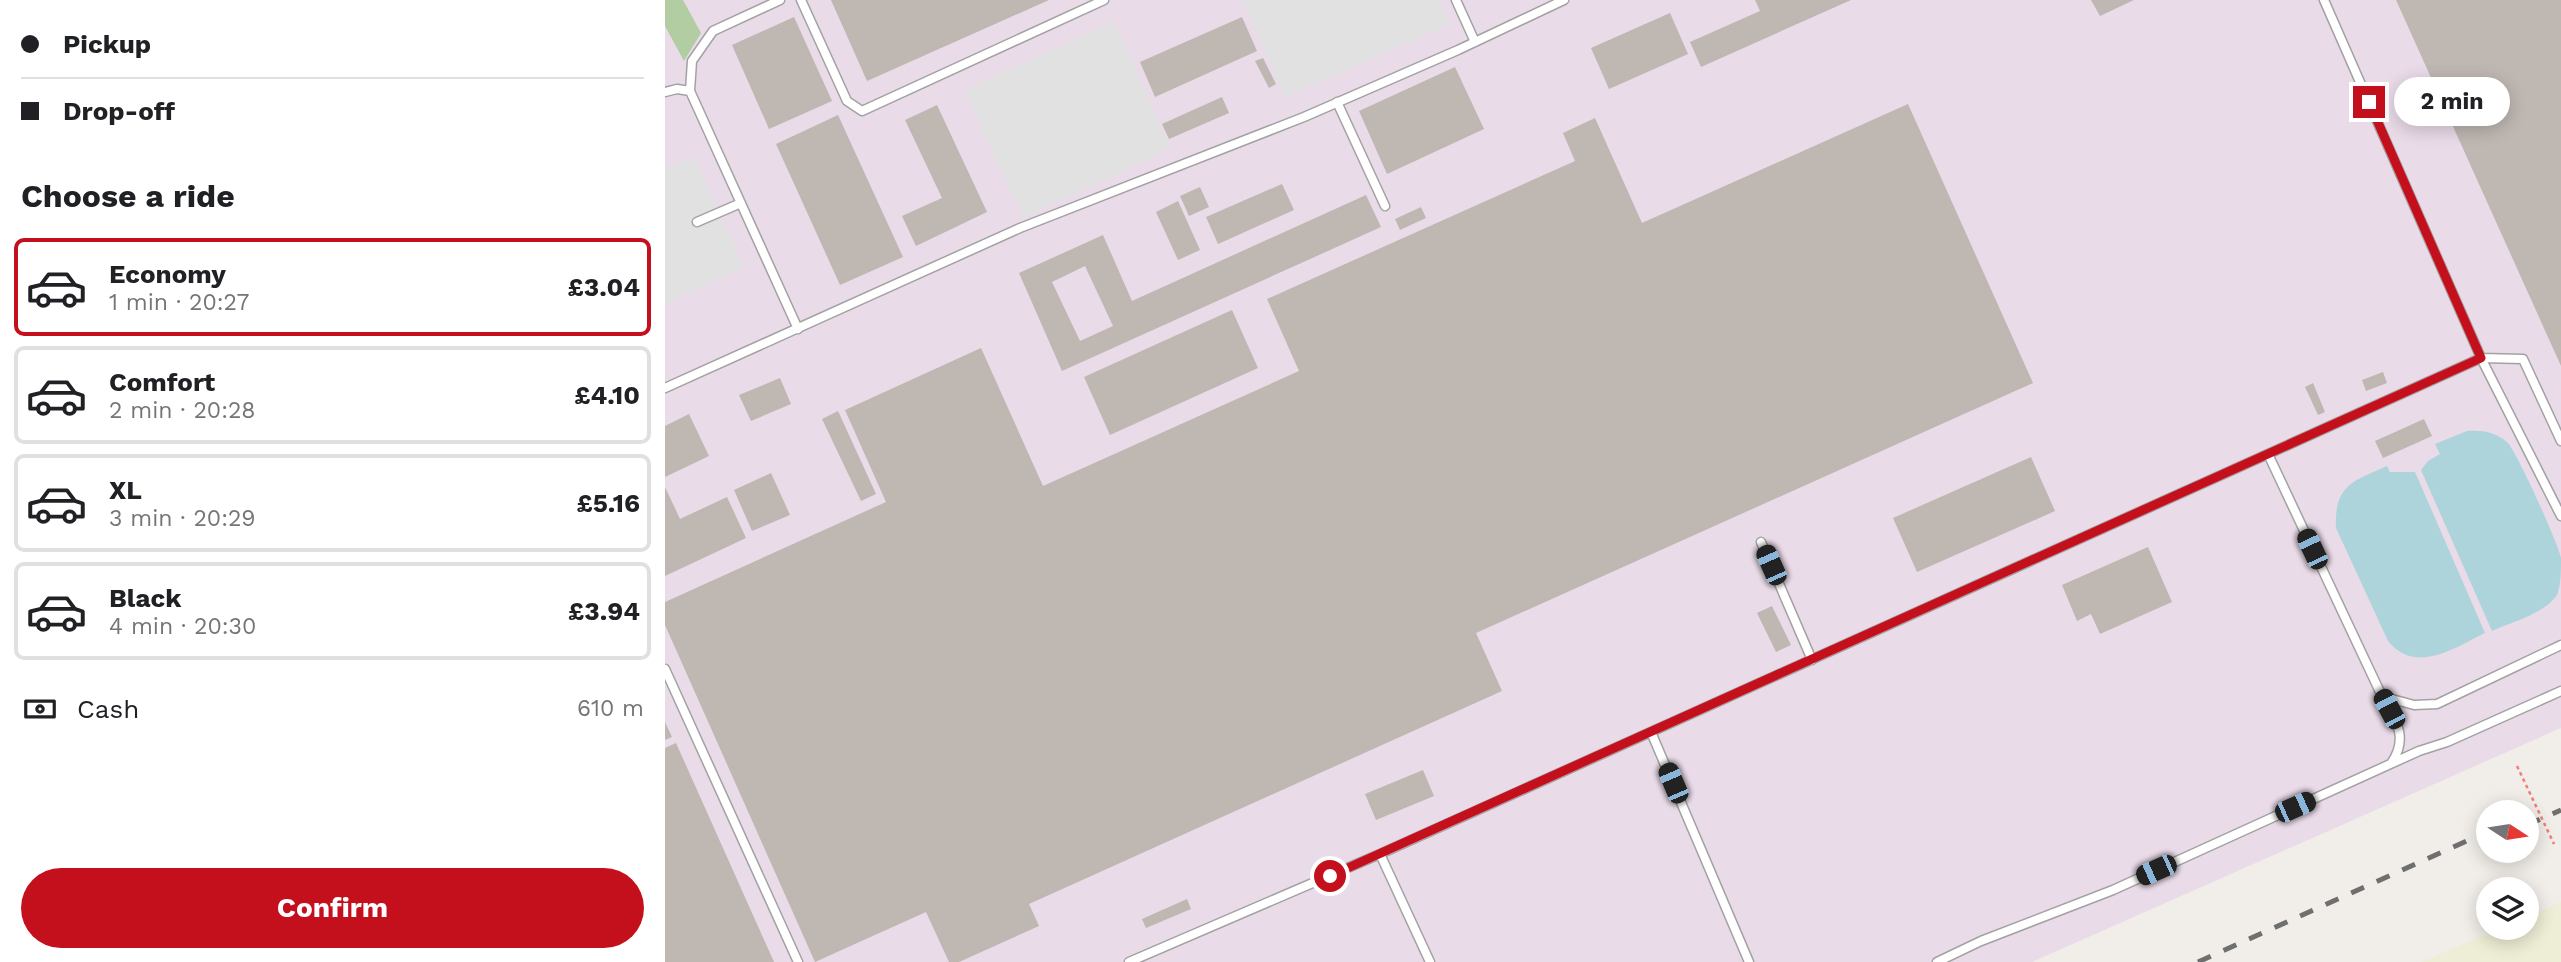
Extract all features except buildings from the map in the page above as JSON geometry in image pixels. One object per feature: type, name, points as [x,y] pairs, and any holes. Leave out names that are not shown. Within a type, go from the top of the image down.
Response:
[{"type":"lane","points":[[780,0],[713,31],[692,61],[690,90],[798,328]]},
{"type":"lane","points":[[801,0],[847,101],[862,111],[1104,0]]},
{"type":"lane","points":[[1456,0],[1475,42]]},
{"type":"lane","points":[[665,388],[1020,228],[1337,102],[1564,0]]},
{"type":"lane","points":[[2325,0],[2481,358],[2561,516]]},
{"type":"lane","points":[[665,92],[690,90]]},
{"type":"lane","points":[[1337,102],[1385,206]]},
{"type":"lane","points":[[697,222],[741,203]]},
{"type":"lane","points":[[1129,962],[1380,854],[2481,358],[2523,359],[2561,442]]},
{"type":"lane","points":[[2268,454],[2398,726],[2401,740],[2399,751],[2391,764]]},
{"type":"lane","points":[[1761,542],[1812,660]]},
{"type":"lane","points":[[2380,692],[2392,699],[2414,705],[2437,704],[2561,645]]},
{"type":"lane","points":[[665,668],[798,962]]},
{"type":"lane","points":[[1937,962],[1981,941],[2113,890],[2419,751],[2447,742],[2561,691]]},
{"type":"lane","points":[[1651,732],[1749,962]]},
{"type":"lane","points":[[1380,854],[1430,962]]},
{"type":"path","points":[[2517,766],[2554,844]]},
{"type":"shaded area","points":[[665,0],[2561,0],[2561,728],[2032,962],[665,962]]},
{"type":"shaded area","points":[[1243,0],[1439,0],[1450,24],[1285,97]]},
{"type":"shaded area","points":[[1114,22],[1171,148],[1023,218],[964,90]]},
{"type":"shaded area","points":[[693,156],[744,267],[665,304],[665,169]]},
{"type":"green space","points":[[665,0],[683,0],[701,33],[684,61],[665,26]]},
{"type":"green space","points":[[2561,902],[2561,962],[2421,962],[2476,939],[2539,940],[2539,912]]},
{"type":"water","points":[[2467,431],[2489,432],[2507,442],[2537,498],[2561,558],[2559,587],[2551,602],[2518,621],[2492,631],[2421,470],[2428,461],[2440,454],[2435,444]]},
{"type":"water","points":[[2387,466],[2390,472],[2415,472],[2485,633],[2435,655],[2411,656],[2399,651],[2388,641],[2336,528],[2338,502],[2342,493],[2355,481]]},
{"type":"railway","points":[[2539,820],[2561,810]]},
{"type":"railway","points":[[2198,962],[2476,837]]},
{"type":"route","points":[[1330,876],[2481,358],[2369,102]]}]
